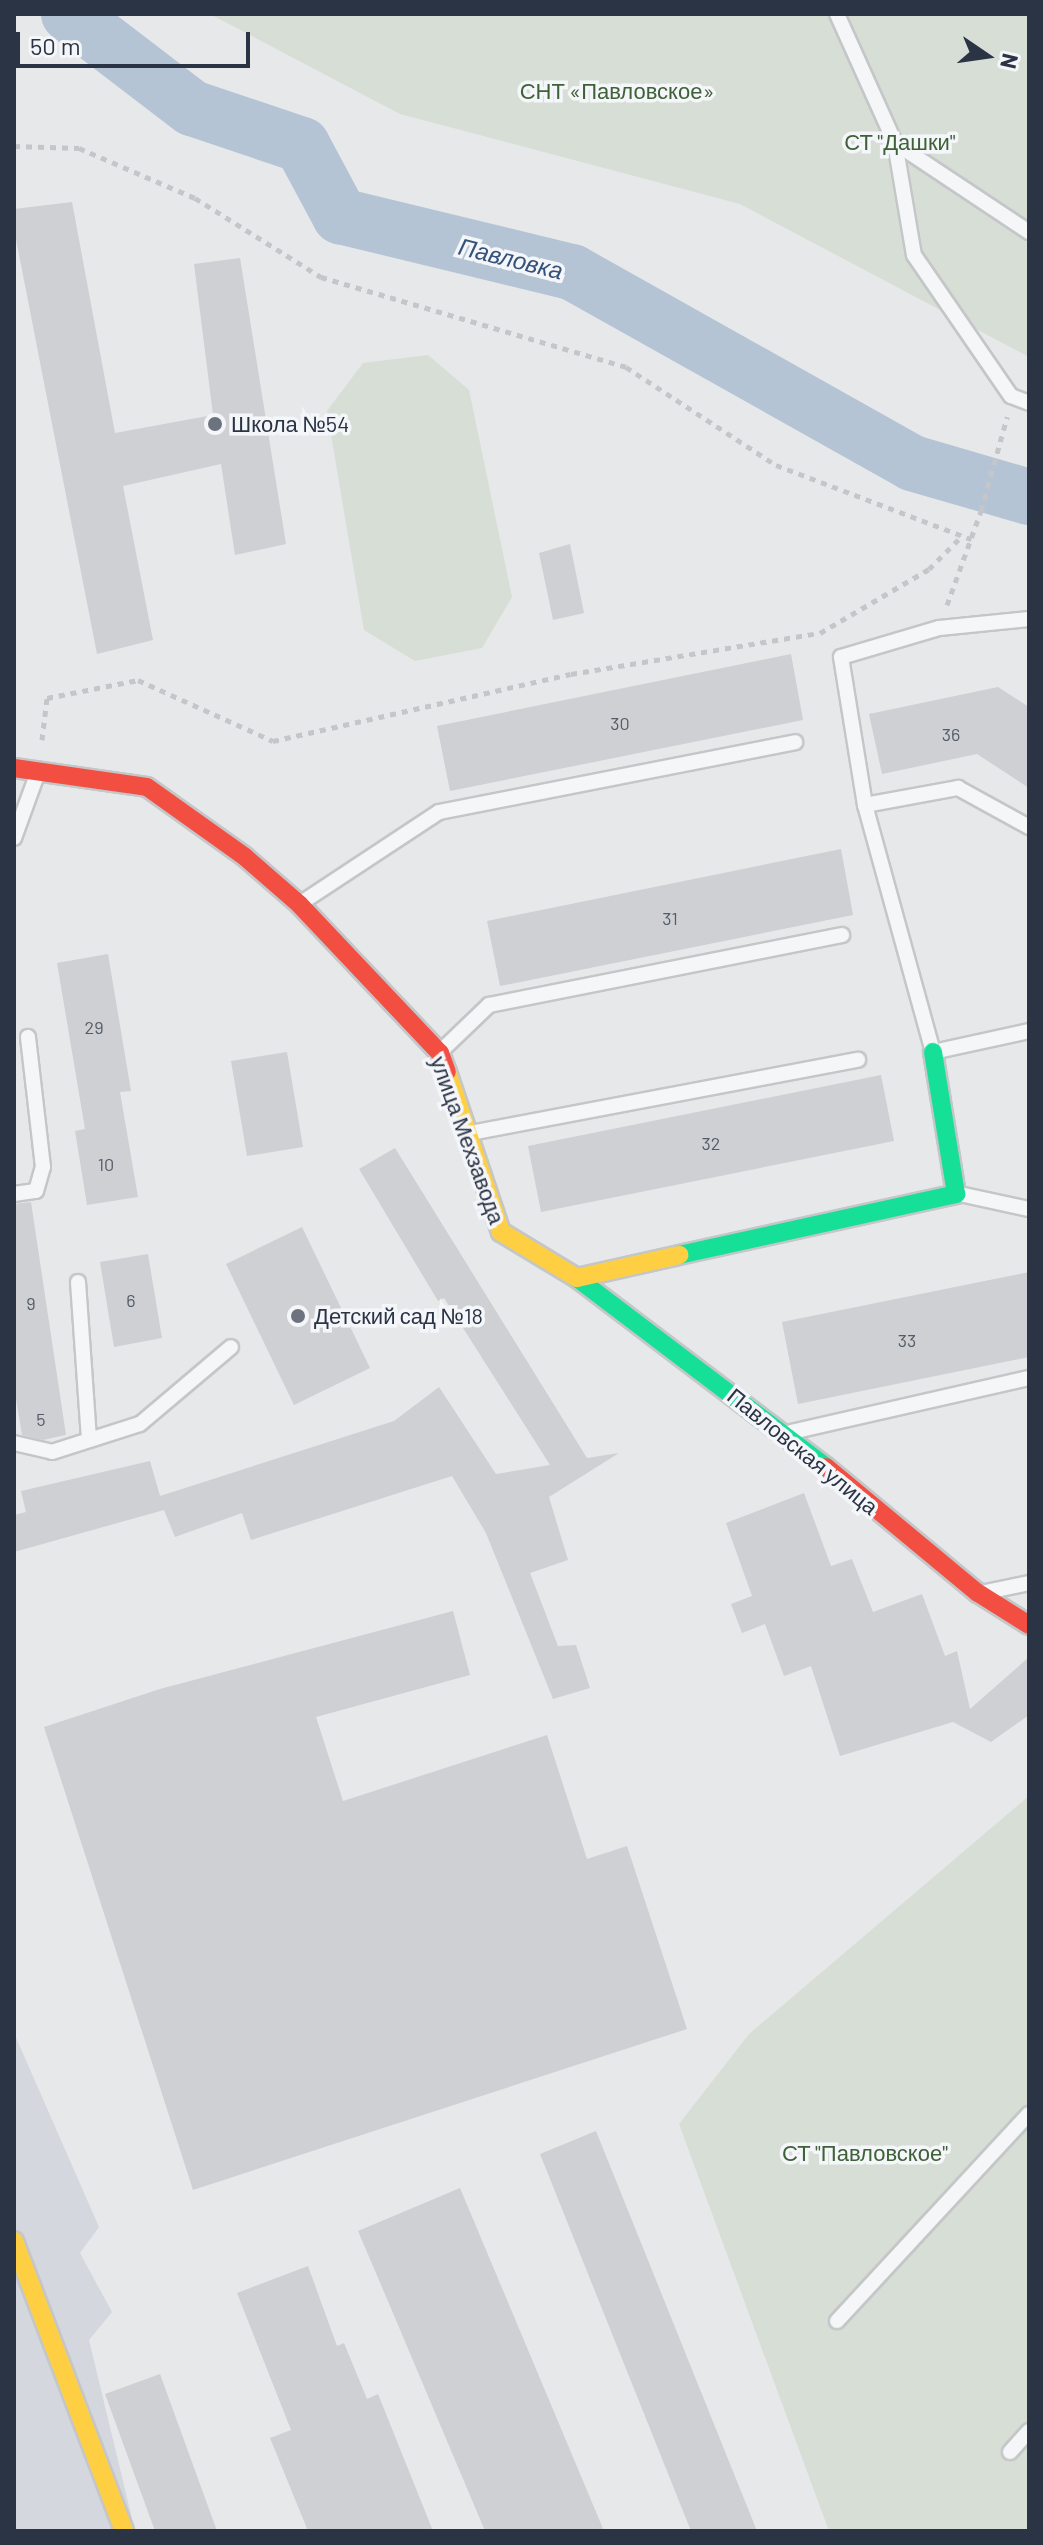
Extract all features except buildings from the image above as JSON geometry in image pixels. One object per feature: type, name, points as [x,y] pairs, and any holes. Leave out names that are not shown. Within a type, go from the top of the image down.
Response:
[{"type":"street","name":"улица Мехзавода","points":[[14,768],[147,787],[245,857],[299,904],[440,1053],[501,1232],[577,1278]]},
{"type":"street","points":[[577,1278],[956,1194],[933,1052]]},
{"type":"street","name":"Павловская улица","points":[[577,1278],[786,1434],[978,1593],[1029,1625]]},
{"type":"street","points":[[14,2241],[124,2531]]},
{"type":"lane","points":[[837,14],[895,143],[914,255],[1011,396],[1029,403]]},
{"type":"lane","points":[[895,143],[1029,232]]},
{"type":"lane","points":[[1029,619],[939,628],[841,657],[865,805],[933,1052],[1029,1031]]},
{"type":"lane","points":[[299,904],[439,812],[795,742]]},
{"type":"lane","points":[[14,838],[38,771]]},
{"type":"lane","points":[[865,805],[958,788],[1029,827]]},
{"type":"lane","points":[[440,1053],[489,1005],[842,935]]},
{"type":"lane","points":[[14,1194],[36,1191],[43,1167],[28,1037]]},
{"type":"lane","points":[[467,1134],[858,1060]]},
{"type":"lane","points":[[956,1194],[1029,1209]]},
{"type":"lane","points":[[78,1282],[89,1440]]},
{"type":"lane","points":[[14,1443],[52,1452],[140,1424],[231,1347]]},
{"type":"lane","points":[[786,1434],[1029,1378]]},
{"type":"lane","points":[[978,1593],[1029,1583]]},
{"type":"lane","points":[[837,2321],[1029,2114]]},
{"type":"lane","points":[[1010,2452],[1029,2431]]},
{"type":"path","points":[[14,146],[79,148],[195,198],[321,277],[626,367],[776,465],[971,539]]},
{"type":"path","points":[[939,628],[1002,442]]},
{"type":"path","points":[[38,771],[47,698],[138,680],[273,741],[571,674],[820,633],[929,569],[963,535]]},
{"type":"shaded area","points":[[14,2033],[99,2227],[80,2253],[112,2312],[89,2340],[135,2531],[14,2531]]},
{"type":"green space","name":"СТ \"Дашки\"","points":[[210,14],[1029,14],[1029,357],[740,204],[400,114]]},
{"type":"green space","points":[[428,355],[469,390],[512,597],[482,648],[415,661],[364,630],[327,411],[363,363]]},
{"type":"green space","name":"СТ \"Павловское\"","points":[[1029,1796],[1029,2531],[829,2531],[679,2124],[749,2034]]},
{"type":"waterway","name":"Павловка","points":[[69,14],[192,108],[302,145],[340,216],[572,272],[912,463],[1029,497]]},
{"type":"traffic: fast","points":[[679,1255],[956,1194],[933,1052]]},
{"type":"traffic: fast","points":[[577,1278],[826,1467]]},
{"type":"traffic: slow","points":[[447,1072],[501,1232],[577,1278],[679,1255]]},
{"type":"traffic: slow","points":[[14,2241],[124,2531]]},
{"type":"traffic: jam","points":[[14,768],[147,787],[245,857],[299,904],[440,1053],[447,1072]]},
{"type":"traffic: jam","points":[[826,1467],[978,1593],[1029,1625]]},
{"type":"place","name":"Школа №54","points":[[215,424]]},
{"type":"place","name":"Детский сад №18","points":[[298,1316]]},
{"type":"park label","name":"СНТ «Павловское»","points":[[617,91]]}]
